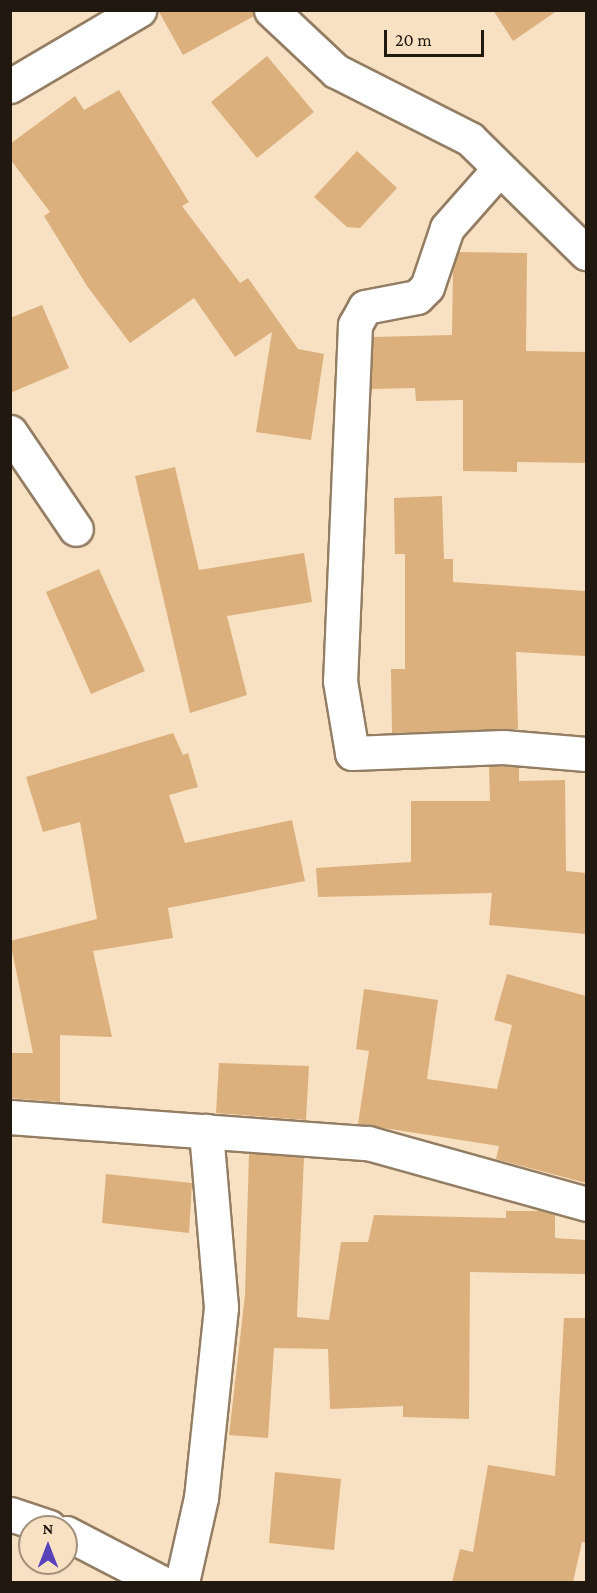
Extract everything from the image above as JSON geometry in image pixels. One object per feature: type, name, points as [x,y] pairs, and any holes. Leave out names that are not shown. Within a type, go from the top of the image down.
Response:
[{"type":"street","points":[[10,86],[140,10]]},
{"type":"street","points":[[271,10],[336,71],[470,139],[586,254]]},
{"type":"street","points":[[498,169],[447,228],[427,287],[417,297],[365,307],[355,325],[340,681],[352,753],[503,747],[586,754]]},
{"type":"street","points":[[10,432],[76,529]]},
{"type":"street","points":[[10,1117],[368,1143],[586,1204]]},
{"type":"street","points":[[182,1582],[201,1498],[221,1306],[206,1131]]},
{"type":"street","points":[[78,1539],[160,1582]]},
{"type":"building","points":[[158,10],[253,10],[254,16],[183,55]]},
{"type":"building","points":[[493,10],[558,10],[513,41]]},
{"type":"building","points":[[267,56],[314,112],[257,158],[211,102]]},
{"type":"building","points":[[119,90],[189,202],[182,206],[240,283],[248,278],[298,349],[324,354],[311,440],[256,432],[272,332],[235,357],[194,298],[130,343],[87,286],[44,216],[50,212],[10,159],[10,144],[75,96],[84,110]]},
{"type":"building","points":[[357,151],[397,188],[360,228],[347,227],[314,197]]},
{"type":"building","points":[[459,252],[527,253],[526,351],[586,352],[586,463],[517,462],[517,472],[463,471],[463,400],[416,401],[415,388],[371,389],[373,337],[452,335],[453,268]]},
{"type":"building","points":[[42,305],[69,368],[10,393],[10,318]]},
{"type":"building","points":[[175,467],[199,570],[304,553],[312,602],[227,616],[247,695],[190,713],[135,476]]},
{"type":"building","points":[[442,496],[444,559],[453,559],[453,582],[586,591],[586,656],[516,652],[518,729],[392,733],[391,669],[405,669],[405,554],[395,554],[394,498]]},
{"type":"building","points":[[99,569],[145,671],[91,694],[46,592]]},
{"type":"building","points":[[173,733],[183,755],[188,753],[198,787],[169,795],[185,843],[292,820],[305,881],[168,908],[173,938],[93,951],[112,1037],[60,1035],[60,1102],[10,1098],[11,1053],[33,1053],[10,941],[97,919],[80,822],[43,832],[26,777]]},
{"type":"building","points":[[489,766],[519,767],[519,781],[565,780],[566,871],[586,873],[586,934],[489,925],[492,893],[318,897],[316,868],[411,862],[411,801],[490,801]]},
{"type":"building","points":[[507,974],[586,996],[586,1183],[496,1159],[499,1146],[358,1124],[369,1051],[356,1049],[364,989],[438,1000],[427,1079],[497,1089],[512,1025],[494,1020]]},
{"type":"building","points":[[219,1063],[309,1066],[306,1120],[216,1113]]},
{"type":"building","points":[[249,1153],[304,1157],[297,1317],[329,1320],[341,1242],[368,1242],[374,1215],[506,1218],[506,1211],[542,1211],[555,1215],[555,1238],[586,1240],[586,1274],[470,1272],[469,1419],[403,1417],[403,1406],[330,1409],[328,1349],[274,1348],[268,1438],[229,1435],[245,1295]]},
{"type":"building","points":[[106,1174],[192,1183],[189,1233],[102,1223]]},
{"type":"building","points":[[564,1318],[586,1318],[586,1543],[582,1542],[573,1582],[452,1582],[460,1549],[473,1552],[488,1465],[555,1476]]},
{"type":"building","points":[[275,1472],[341,1479],[334,1550],[269,1543]]}]
